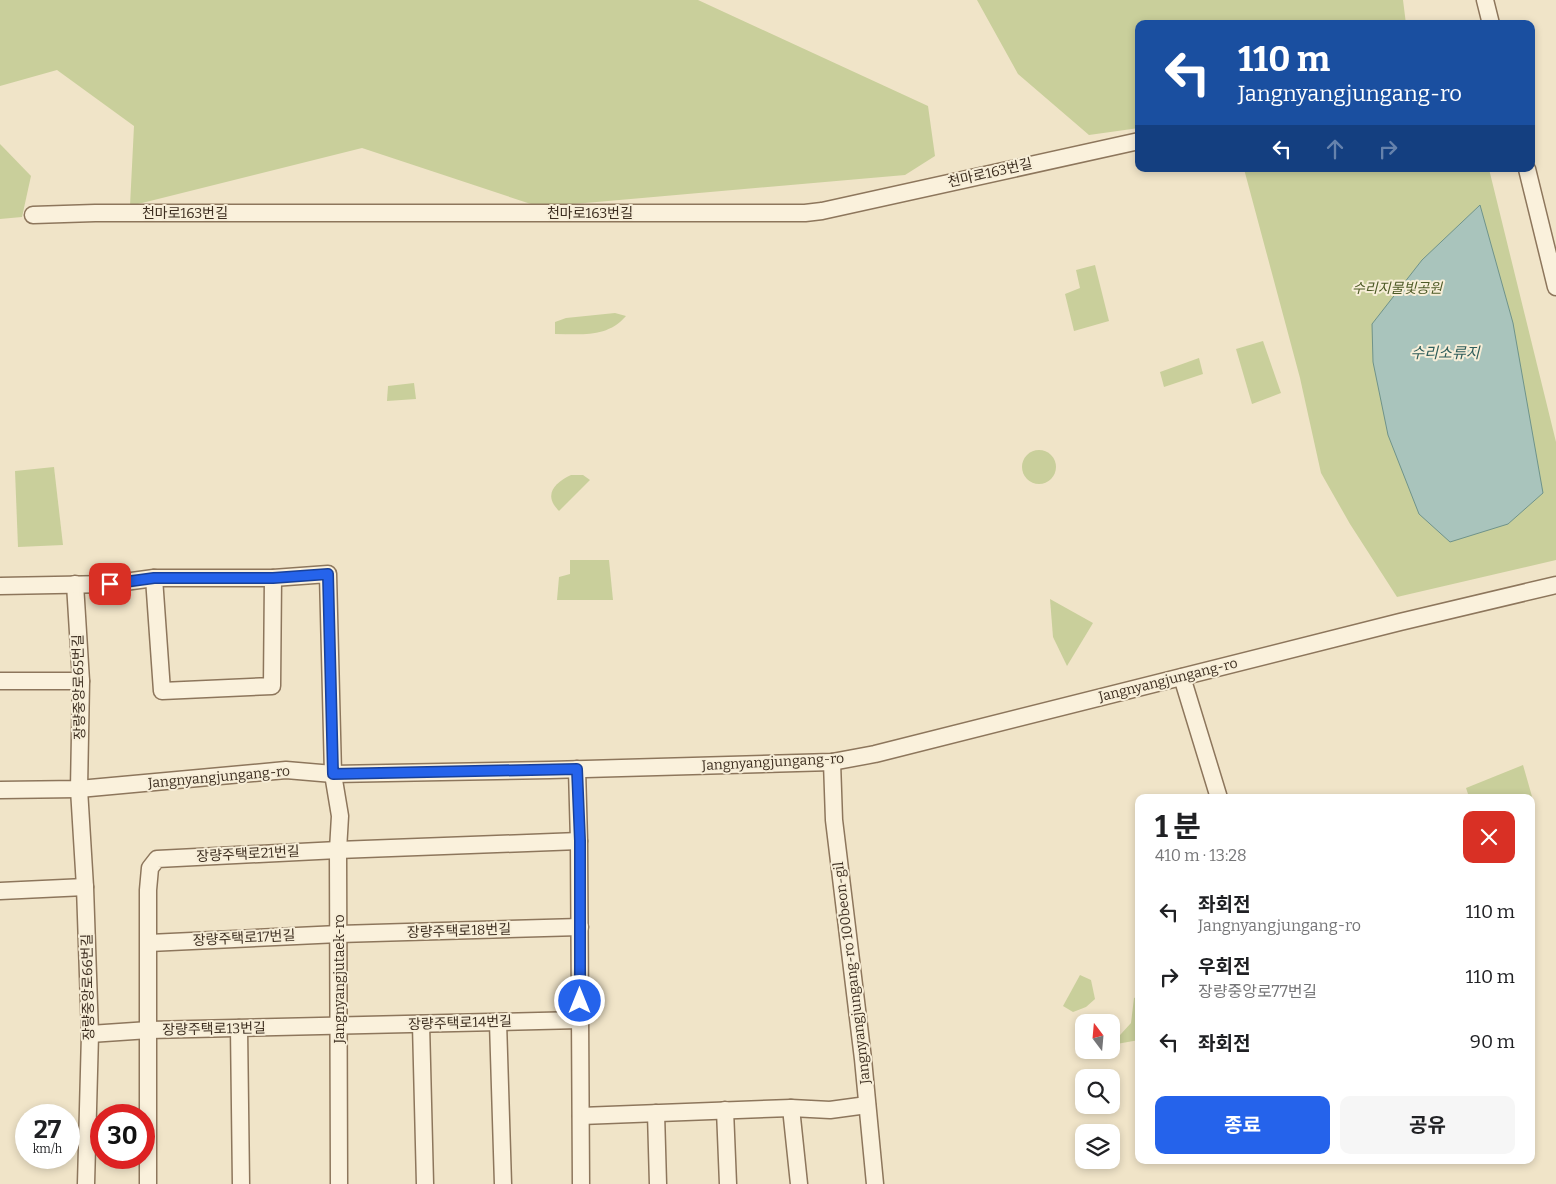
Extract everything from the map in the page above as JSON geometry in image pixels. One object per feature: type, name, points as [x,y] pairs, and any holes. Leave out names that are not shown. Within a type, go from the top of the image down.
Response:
[{"type":"street","points":[[1485,0],[1490,20]]},
{"type":"street","name":"천마로163번길","points":[[33,216],[95,213],[822,212],[1135,142]]},
{"type":"street","points":[[1528,172],[1556,287]]},
{"type":"street","name":"Jangnyangjutaek-ro","points":[[273,578],[328,574],[333,774],[340,816],[338,850],[339,1184]]},
{"type":"street","points":[[0,586],[110,584],[154,578],[273,578],[272,686],[162,691],[154,578]]},
{"type":"street","name":"장량중앙로65번길","points":[[75,584],[81,681],[79,789]]},
{"type":"street","name":"Jangnyangjungang-ro","points":[[0,790],[79,789],[286,770],[333,774],[832,762],[875,754],[1556,585]]},
{"type":"street","points":[[1182,677],[1218,794]]},
{"type":"street","points":[[0,681],[81,681]]},
{"type":"street","name":"Jangnyangjungang-ro 100beon-gil","points":[[832,762],[834,820],[863,1059],[875,1184]]},
{"type":"street","points":[[577,769],[580,841],[581,1184]]},
{"type":"street","name":"장량중앙로66번길","points":[[79,789],[85,887],[90,1034],[86,1184]]},
{"type":"street","name":"장량주택로21번길","points":[[149,943],[150,868],[157,859],[580,841]]},
{"type":"street","points":[[0,891],[85,887]]},
{"type":"street","name":"장량주택로18번길","points":[[339,934],[580,927]]},
{"type":"street","name":"장량주택로17번길","points":[[149,943],[339,934]]},
{"type":"street","points":[[148,1184],[149,943]]},
{"type":"street","name":"장량주택로14번길","points":[[339,1026],[580,1020]]},
{"type":"street","points":[[498,1022],[503,1184]]},
{"type":"street","points":[[421,1024],[425,1184]]},
{"type":"street","name":"장량주택로13번길","points":[[90,1034],[149,1030],[339,1026]]},
{"type":"street","points":[[239,1028],[241,1184]]},
{"type":"street","points":[[581,1116],[791,1108],[830,1110],[867,1105]]},
{"type":"street","points":[[791,1108],[799,1184]]},
{"type":"street","points":[[725,1110],[728,1184]]},
{"type":"street","points":[[656,1113],[658,1184]]},
{"type":"green space","points":[[0,0],[698,0],[928,106],[935,156],[905,175],[540,207],[362,148],[130,206],[134,126],[57,70],[0,86]]},
{"type":"green space","points":[[977,0],[1403,0],[1406,20],[1135,20],[1135,129],[1089,135],[1018,74]]},
{"type":"green space","points":[[0,144],[31,176],[22,217],[0,219]]},
{"type":"green space","name":"수리지물빛공원","points":[[1245,172],[1490,172],[1556,442],[1556,560],[1397,597],[1350,524],[1321,473],[1300,378]]},
{"type":"green space","points":[[1095,265],[1109,321],[1074,331],[1065,294],[1080,288],[1076,270]]},
{"type":"green space","points":[[615,313],[626,316],[611,328],[594,333],[555,334],[555,322],[566,318]]},
{"type":"green space","points":[[1263,341],[1281,393],[1252,404],[1236,349]]},
{"type":"green space","points":[[1199,358],[1203,374],[1164,387],[1160,372]]},
{"type":"green space","points":[[414,383],[416,399],[387,401],[388,386]]},
{"type":"green space","points":[[1039,450],[1046,451],[1051,455],[1055,460],[1055,474],[1051,479],[1046,483],[1039,484],[1032,483],[1027,479],[1023,474],[1022,467],[1023,460],[1027,455],[1032,451]]},
{"type":"green space","points":[[54,467],[63,545],[18,547],[15,471]]},
{"type":"green space","points":[[571,475],[583,475],[590,480],[559,511],[554,505],[551,495],[560,482]]},
{"type":"green space","points":[[570,560],[609,560],[613,600],[557,600],[559,577],[570,574]]},
{"type":"green space","points":[[1050,599],[1093,623],[1067,666],[1053,637]]},
{"type":"green space","points":[[1523,765],[1531,794],[1468,794],[1466,788]]},
{"type":"green space","points":[[1080,975],[1091,980],[1095,999],[1086,1007],[1073,1012],[1063,1006]]},
{"type":"green space","points":[[1135,998],[1135,1041],[1120,1043],[1120,1035],[1131,1023]]},
{"type":"water","name":"수리소류지","points":[[1480,205],[1513,323],[1543,493],[1508,524],[1450,542],[1419,514],[1388,435],[1373,362],[1372,324],[1422,260]]},
{"type":"route","points":[[110,584],[154,578],[273,578],[328,574],[333,774],[577,769],[580,841],[580,1001]]}]
